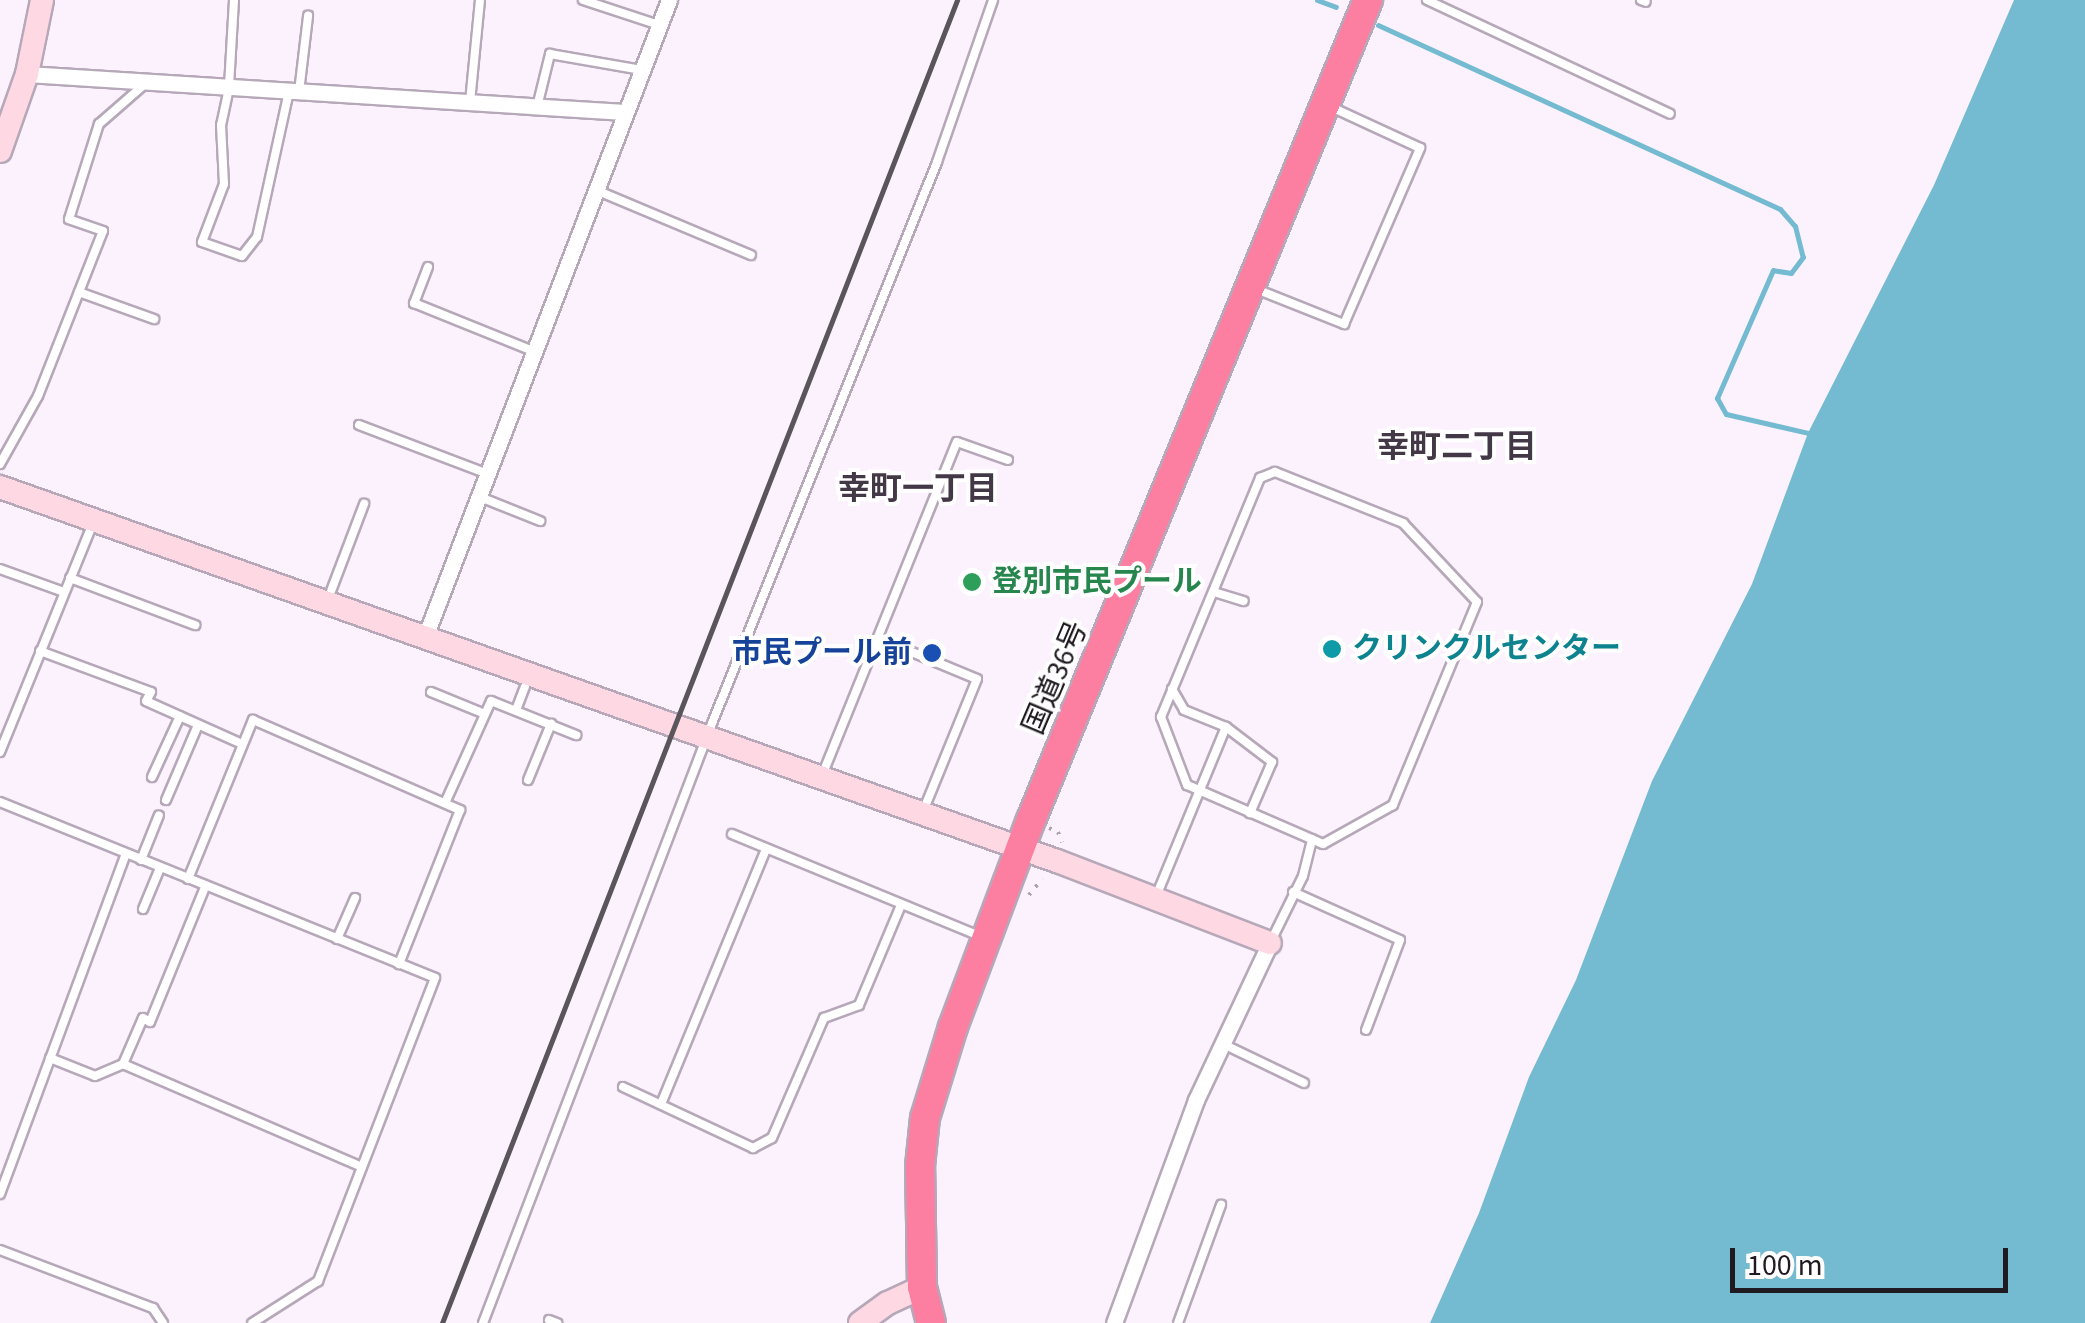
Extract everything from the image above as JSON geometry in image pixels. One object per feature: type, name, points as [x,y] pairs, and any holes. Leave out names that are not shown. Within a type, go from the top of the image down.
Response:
[{"type":"highway","name":"国道36号","points":[[931,1323],[922,1287],[920,1166],[925,1118],[1020,848],[1368,0]]},
{"type":"street","points":[[0,151],[26,74],[42,0]]},
{"type":"street","points":[[426,638],[669,0]]},
{"type":"street","points":[[26,74],[625,112]]},
{"type":"street","points":[[0,487],[1020,848],[1270,943],[1221,1044],[1114,1323]]},
{"type":"street","points":[[860,1323],[888,1302],[922,1287]]},
{"type":"lane","points":[[234,0],[230,88],[221,125],[224,184],[202,242],[242,256],[257,237],[294,92],[308,16]]},
{"type":"lane","points":[[470,102],[480,0]]},
{"type":"lane","points":[[583,0],[659,25]]},
{"type":"lane","points":[[483,1323],[708,736],[937,162],[992,0]]},
{"type":"lane","points":[[1428,0],[1670,114]]},
{"type":"lane","points":[[537,107],[550,54],[642,70]]},
{"type":"lane","points":[[0,464],[38,396],[103,232],[68,219],[99,124],[146,83]]},
{"type":"lane","points":[[1251,287],[1344,324],[1420,148],[1325,104]]},
{"type":"lane","points":[[596,190],[751,255]]},
{"type":"lane","points":[[428,268],[414,303],[534,352]]},
{"type":"lane","points":[[79,292],[154,319]]},
{"type":"lane","points":[[359,425],[488,474]]},
{"type":"lane","points":[[821,777],[957,442],[1008,460]]},
{"type":"lane","points":[[1274,472],[1403,523],[1478,602],[1393,805],[1323,844],[1187,785],[1161,717],[1214,592],[1260,478],[1274,472]]},
{"type":"lane","points":[[480,497],[540,521]]},
{"type":"lane","points":[[326,603],[364,504]]},
{"type":"lane","points":[[0,752],[94,520]]},
{"type":"lane","points":[[0,569],[64,592]]},
{"type":"lane","points":[[70,578],[196,625]]},
{"type":"lane","points":[[1214,592],[1244,601]]},
{"type":"lane","points":[[878,638],[977,679],[922,814]]},
{"type":"lane","points":[[40,651],[150,692],[146,701],[242,744]]},
{"type":"lane","points":[[516,710],[525,687]]},
{"type":"lane","points":[[1172,689],[1184,710],[1226,728],[1272,762],[1250,813]]},
{"type":"lane","points":[[431,692],[485,714]]},
{"type":"lane","points":[[445,804],[491,701],[576,735]]},
{"type":"lane","points":[[152,778],[180,716]]},
{"type":"lane","points":[[188,879],[253,720],[460,810],[399,964]]},
{"type":"lane","points":[[528,780],[551,724]]},
{"type":"lane","points":[[166,800],[198,725]]},
{"type":"lane","points":[[1155,898],[1226,728]]},
{"type":"lane","points":[[0,816],[2,803],[435,978],[318,1281],[252,1323]]},
{"type":"lane","points":[[141,860],[159,816]]},
{"type":"lane","points":[[732,834],[986,939]]},
{"type":"lane","points":[[1270,943],[1294,892],[1312,839]]},
{"type":"lane","points":[[661,1104],[766,849]]},
{"type":"lane","points":[[0,1194],[126,854]]},
{"type":"lane","points":[[143,909],[160,868]]},
{"type":"lane","points":[[50,1058],[95,1076],[123,1064],[143,1018],[150,1022],[206,886]]},
{"type":"lane","points":[[1294,892],[1400,940],[1366,1030]]},
{"type":"lane","points":[[336,939],[355,898]]},
{"type":"lane","points":[[622,1086],[753,1148],[772,1138],[824,1018],[859,1005],[901,905]]},
{"type":"lane","points":[[1221,1044],[1304,1083]]},
{"type":"lane","points":[[123,1064],[362,1167]]},
{"type":"lane","points":[[1178,1323],[1220,1204]]},
{"type":"lane","points":[[0,1250],[154,1308],[163,1323]]},
{"type":"water","points":[[2014,0],[2085,0],[2085,1323],[1430,1323],[1479,1213],[1529,1077],[1576,980],[1652,781],[1752,584],[1808,433],[1934,185]]},
{"type":"waterway","points":[[1317,0],[1336,7]]},
{"type":"waterway","points":[[1378,25],[1780,209],[1795,226],[1803,257],[1791,273],[1773,270],[1717,398],[1726,414],[1808,433]]},
{"type":"railway","points":[[442,1323],[957,0]]},
{"type":"place","name":"登別市民プール","points":[[972,582]]},
{"type":"place","name":"クリンクルセンター","points":[[1332,649]]},
{"type":"place","name":"市民プール前","points":[[932,653]]},
{"type":"district","name":"幸町二丁目","points":[[1457,447]]},
{"type":"district","name":"幸町一丁目","points":[[918,489]]}]
